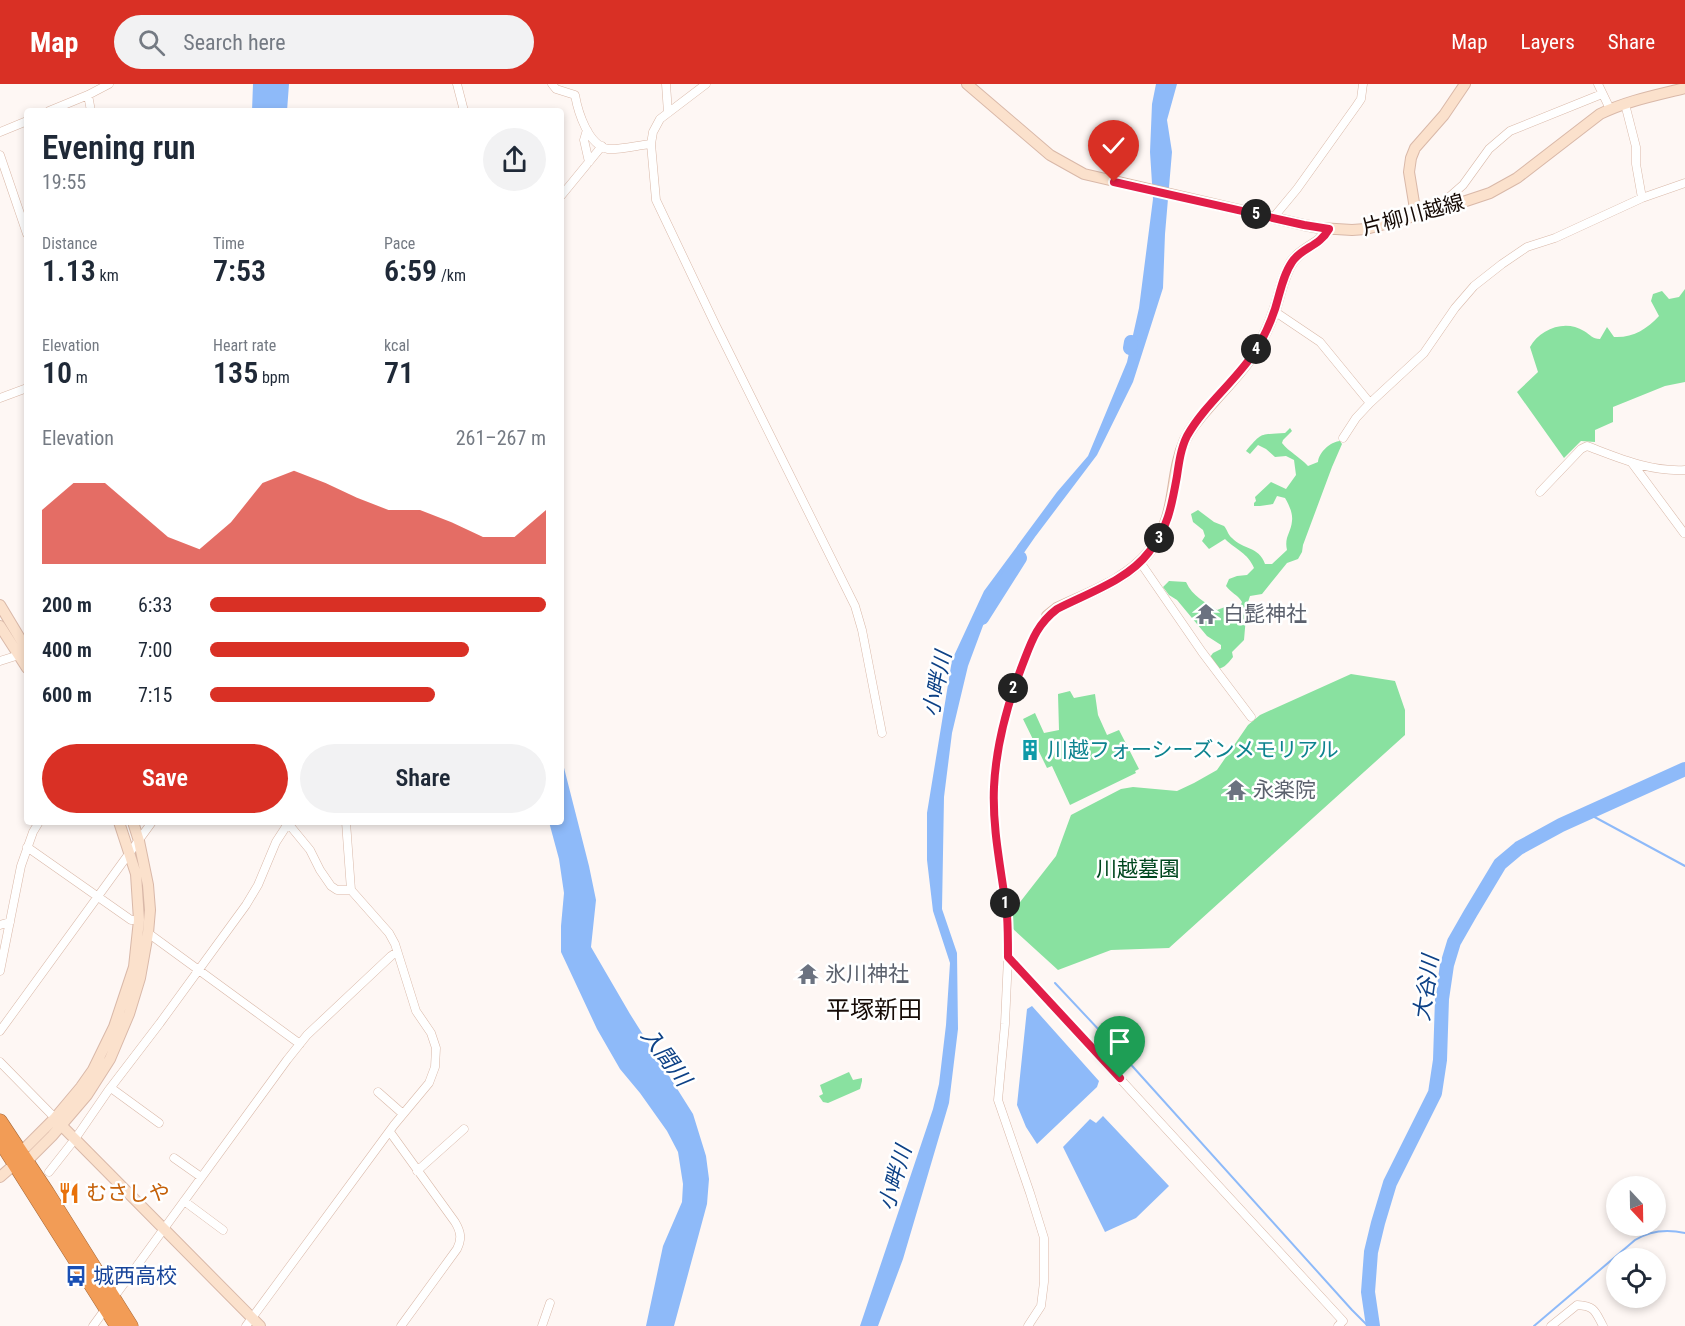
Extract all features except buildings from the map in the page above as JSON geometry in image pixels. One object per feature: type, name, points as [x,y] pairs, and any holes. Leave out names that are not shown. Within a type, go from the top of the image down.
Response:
[{"type":"highway","points":[[0,1121],[117,1326]]},
{"type":"highway","points":[[0,1141],[21,1159]]},
{"type":"highway","points":[[107,1307],[131,1326]]},
{"type":"main road","name":"片柳川越線","points":[[967,84],[1050,155],[1084,174],[1273,218],[1329,229],[1352,230],[1366,229],[1445,208],[1490,193],[1512,181],[1587,123],[1610,109],[1685,88]]},
{"type":"main road","points":[[1416,215],[1409,172],[1411,158],[1415,148],[1444,115],[1466,84]]},
{"type":"main road","points":[[1047,616],[1117,579],[1140,562],[1160,537],[1171,506],[1185,440],[1264,336],[1282,286],[1296,256],[1324,238],[1329,229]]},
{"type":"main road","points":[[0,605],[23,652]]},
{"type":"main road","points":[[0,626],[23,652]]},
{"type":"main road","points":[[58,1121],[93,1070],[114,1027],[134,967],[139,920],[136,874],[120,825]]},
{"type":"main road","points":[[0,1177],[87,1095],[110,1059],[129,1014],[140,978],[150,910],[148,885],[134,825]]},
{"type":"main road","points":[[58,1121],[163,1228],[249,1322],[260,1326]]},
{"type":"street","points":[[56,108],[109,84]]},
{"type":"street","points":[[457,84],[463,108]]},
{"type":"street","points":[[552,84],[556,88],[575,95]]},
{"type":"street","points":[[574,84],[581,118],[592,137],[602,146],[610,149],[651,144]]},
{"type":"street","points":[[666,84],[668,113]]},
{"type":"street","points":[[706,84],[660,119],[653,132],[651,144],[656,200],[855,606],[877,700],[882,733]]},
{"type":"street","points":[[1273,218],[1358,105],[1363,84]]},
{"type":"street","points":[[1598,84],[1610,109]]},
{"type":"street","points":[[1445,208],[1447,199],[1463,185],[1489,148],[1504,134],[1602,94]]},
{"type":"street","points":[[88,95],[90,108]]},
{"type":"street","points":[[1625,104],[1636,147],[1636,164],[1642,198]]},
{"type":"street","points":[[0,132],[24,122]]},
{"type":"street","points":[[587,130],[584,140],[589,162]]},
{"type":"street","points":[[564,192],[602,146]]},
{"type":"street","points":[[0,155],[24,225]]},
{"type":"street","points":[[1343,438],[1356,418],[1370,403],[1419,359],[1461,300],[1493,271],[1527,247],[1555,238],[1642,198],[1685,183]]},
{"type":"street","points":[[1274,311],[1320,342],[1370,403]]},
{"type":"street","points":[[0,398],[24,389]]},
{"type":"street","points":[[1540,492],[1581,449],[1587,446],[1632,463],[1660,469],[1685,470]]},
{"type":"street","points":[[1632,463],[1684,533]]},
{"type":"street","points":[[1140,562],[1202,652],[1251,717]]},
{"type":"street","points":[[1028,1326],[1041,1306],[1044,1282],[1044,1238],[998,1100],[1008,957],[1007,919],[994,815],[994,787],[999,746],[1012,690],[1036,630],[1047,616]]},
{"type":"street","points":[[0,661],[23,652]]},
{"type":"street","points":[[0,971],[21,866],[37,825]]},
{"type":"street","points":[[0,1031],[150,825]]},
{"type":"street","points":[[49,1172],[246,905],[286,825]]},
{"type":"street","points":[[290,825],[310,850],[331,886],[337,890],[351,890]]},
{"type":"street","points":[[249,1322],[403,1114],[429,1083],[435,1067],[436,1048],[431,1033],[416,1011],[395,944],[351,890],[346,825]]},
{"type":"street","points":[[27,847],[131,920],[139,920]]},
{"type":"street","points":[[0,925],[10,922]]},
{"type":"street","points":[[148,933],[300,1044]]},
{"type":"street","points":[[93,1326],[307,1035],[397,952]]},
{"type":"street","points":[[1008,957],[1343,1321],[1338,1326]]},
{"type":"street","points":[[0,1062],[58,1121]]},
{"type":"street","points":[[111,1088],[159,1123]]},
{"type":"street","points":[[378,1092],[403,1114]]},
{"type":"street","points":[[417,1171],[464,1129]]},
{"type":"street","points":[[390,1132],[460,1230],[461,1242],[401,1326]]},
{"type":"street","points":[[174,1158],[201,1177]]},
{"type":"street","points":[[184,1201],[223,1230]]},
{"type":"street","points":[[542,1326],[550,1303]]},
{"type":"street","points":[[1551,1326],[1577,1305],[1587,1305],[1593,1308],[1603,1326]]},
{"type":"street","points":[[107,1307],[109,1326]]},
{"type":"green space","points":[[1685,289],[1685,382],[1665,386],[1613,407],[1613,422],[1595,430],[1595,442],[1581,441],[1564,458],[1517,392],[1538,372],[1530,347],[1534,341],[1546,331],[1561,326],[1577,328],[1597,339],[1600,339],[1607,327],[1614,337],[1633,334],[1650,325],[1659,316],[1651,301],[1653,294],[1662,291],[1669,299],[1679,297]]},
{"type":"green space","points":[[1290,428],[1292,431],[1282,443],[1308,466],[1318,462],[1320,455],[1329,445],[1340,441],[1342,444],[1302,552],[1298,559],[1287,563],[1262,594],[1250,596],[1244,640],[1232,652],[1233,657],[1227,664],[1220,669],[1213,670],[1210,657],[1221,649],[1221,645],[1207,636],[1163,587],[1169,581],[1186,582],[1195,595],[1217,610],[1225,607],[1238,611],[1242,602],[1226,586],[1229,579],[1247,575],[1254,568],[1245,555],[1225,539],[1209,549],[1202,541],[1205,536],[1203,530],[1193,522],[1191,514],[1198,510],[1214,522],[1224,526],[1236,542],[1259,554],[1265,564],[1272,564],[1287,550],[1286,542],[1292,518],[1285,498],[1277,496],[1273,504],[1254,506],[1254,503],[1255,497],[1271,482],[1286,489],[1296,475],[1294,460],[1286,456],[1275,457],[1258,445],[1250,454],[1246,451],[1262,435],[1285,433]]},
{"type":"green space","name":"川越墓園","points":[[1351,674],[1395,681],[1405,710],[1405,735],[1169,948],[1111,950],[1058,970],[1012,928],[1013,911],[1056,856],[1071,815],[1121,789],[1133,787],[1177,791],[1194,783],[1217,770],[1248,725],[1260,715]]},
{"type":"green space","points":[[1070,691],[1074,698],[1095,694],[1098,715],[1107,735],[1119,730],[1139,769],[1135,771],[1136,773],[1070,805],[1052,766],[1047,768],[1023,719],[1035,713],[1044,733],[1059,730],[1058,694]]},
{"type":"green space","points":[[849,1072],[853,1080],[862,1078],[860,1089],[828,1103],[823,1102],[819,1096],[823,1094],[820,1085]]},
{"type":"water","points":[[253,84],[289,84],[287,108],[252,108]]},
{"type":"water","points":[[1156,84],[1177,84],[1167,120],[1172,152],[1163,288],[1133,382],[1097,455],[994,596],[968,666],[952,733],[944,797],[942,909],[957,953],[958,1029],[949,1103],[903,1259],[878,1326],[860,1326],[933,1109],[939,1084],[950,963],[933,911],[927,860],[927,813],[952,660],[984,591],[1057,492],[1088,456],[1127,362],[1139,308],[1153,199],[1150,152],[1152,104]]},
{"type":"water","points":[[564,768],[596,900],[591,947],[693,1114],[706,1156],[709,1179],[707,1204],[674,1326],[646,1326],[663,1246],[682,1202],[683,1184],[678,1152],[667,1131],[620,1069],[597,1029],[561,952],[564,893],[559,859],[550,825],[564,825]]},
{"type":"water","points":[[1032,1006],[1099,1081],[1097,1087],[1037,1144],[1026,1127],[1017,1105],[1027,1009]]},
{"type":"water","points":[[1103,1116],[1169,1186],[1136,1218],[1105,1232],[1063,1147],[1090,1119],[1096,1123]]},
{"type":"waterway","name":"小畔川","points":[[1130,348],[1131,342]]},
{"type":"waterway","name":"小畔川","points":[[982,618],[1020,558]]},
{"type":"waterway","name":"大谷川","points":[[1373,1326],[1368,1292],[1371,1252],[1390,1183],[1435,1093],[1440,1060],[1442,999],[1447,965],[1454,942],[1500,864],[1519,848],[1561,825],[1685,769]]},
{"type":"waterway","points":[[1589,814],[1685,866]]},
{"type":"waterway","points":[[1055,983],[1368,1326]]},
{"type":"waterway","points":[[1534,1326],[1635,1240],[1659,1231],[1685,1233]]},
{"type":"place","name":"白髭神社","points":[[1206,614]]},
{"type":"place","name":"川越フォーシーズンメモリアル","points":[[1030,750]]},
{"type":"place","name":"永楽院","points":[[1236,790]]},
{"type":"place","name":"氷川神社","points":[[808,974]]},
{"type":"place","name":"むさしや","points":[[69,1193]]},
{"type":"place","name":"城西高校","points":[[76,1276]]},
{"type":"district","name":"平塚新田","points":[[874,1010]]},
{"type":"route","points":[[1114,182],[1329,229],[1324,238],[1296,256],[1288,270],[1264,336],[1240,372],[1191,429],[1180,455],[1170,513],[1160,537],[1149,553],[1127,573],[1047,616],[1036,630],[1012,690],[1002,728],[994,787],[994,815],[1007,919],[1008,957],[1120,1078]]},
{"type":"water label","name":"入間川","points":[[666,1057]]}]
